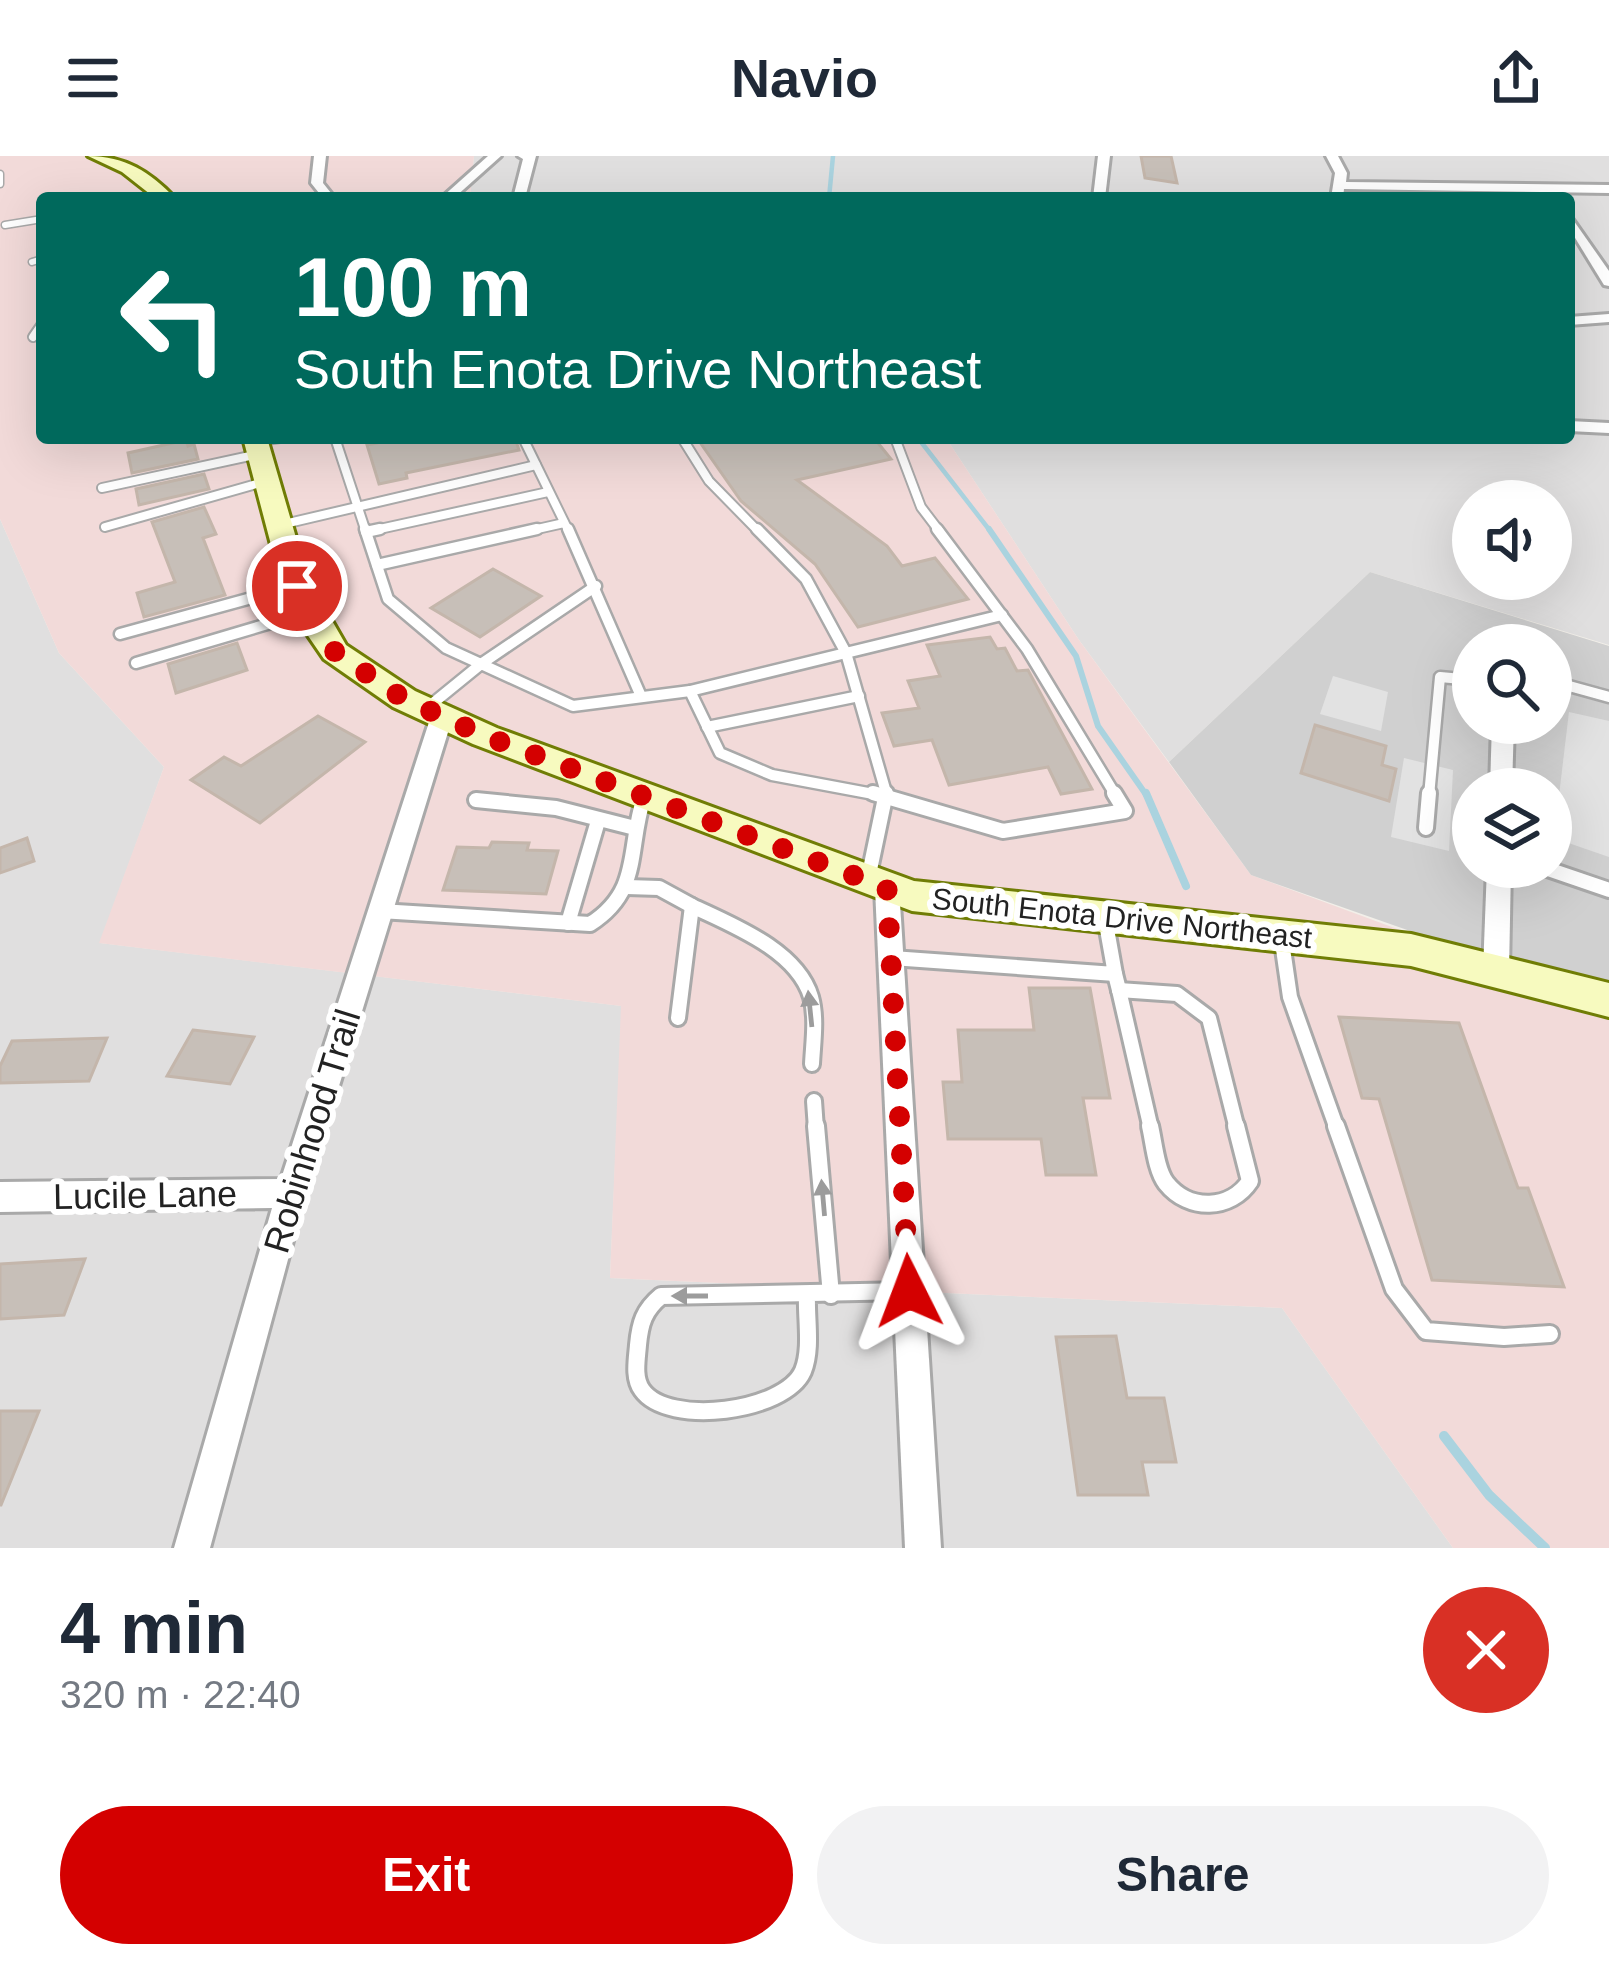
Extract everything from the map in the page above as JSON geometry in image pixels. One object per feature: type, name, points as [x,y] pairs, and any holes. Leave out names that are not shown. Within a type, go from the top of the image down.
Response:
[{"type":"main road","points":[[97,156],[128,168],[159,192]]},
{"type":"main road","points":[[141,156],[161,174],[170,192]]},
{"type":"main road","name":"South Enota Drive Northeast","points":[[264,450],[278,525],[303,599],[335,652],[434,712],[638,812],[878,884],[969,905],[1411,950],[1609,1000]]},
{"type":"street","points":[[320,156],[316,183],[324,192]]},
{"type":"street","points":[[454,192],[495,156]]},
{"type":"street","points":[[521,192],[531,156]]},
{"type":"street","points":[[1100,192],[1104,156]]},
{"type":"street","points":[[1332,156],[1341,172],[1338,192]]},
{"type":"street","points":[[1567,192],[1609,189]]},
{"type":"street","points":[[1575,228],[1609,282]]},
{"type":"street","points":[[1575,321],[1609,318]]},
{"type":"street","points":[[1575,426],[1609,428]]},
{"type":"street","name":"Robinhood Trail","points":[[192,1548],[291,1193],[380,911],[434,712]]},
{"type":"street","points":[[878,884],[891,958],[923,1548]]},
{"type":"street","points":[[1496,971],[1498,888]]},
{"type":"street","name":"Lucile Lane","points":[[0,1197],[291,1193]]},
{"type":"lane","points":[[0,174],[0,184]]},
{"type":"lane","points":[[5,225],[36,220]]},
{"type":"lane","points":[[337,444],[388,599],[446,648],[573,706],[690,691],[1002,615]]},
{"type":"lane","points":[[526,444],[596,586],[640,694]]},
{"type":"lane","points":[[686,444],[709,481],[806,579],[846,653],[887,797],[878,884]]},
{"type":"lane","points":[[690,691],[720,753],[772,775],[850,786],[1003,831],[1125,811],[1027,649],[921,507],[897,444]]},
{"type":"lane","points":[[102,488],[264,450]]},
{"type":"lane","points":[[105,527],[264,450]]},
{"type":"lane","points":[[278,525],[536,465]]},
{"type":"lane","points":[[366,532],[548,492]]},
{"type":"lane","points":[[376,565],[565,523]]},
{"type":"lane","points":[[434,712],[481,664],[596,586]]},
{"type":"lane","points":[[120,634],[303,599]]},
{"type":"lane","points":[[136,663],[303,599]]},
{"type":"lane","points":[[1426,828],[1440,677],[1452,678]]},
{"type":"lane","points":[[1572,687],[1609,697]]},
{"type":"lane","points":[[707,727],[859,696]]},
{"type":"lane","points":[[380,911],[590,924],[613,913],[627,887],[638,812],[598,821],[556,808],[476,800]]},
{"type":"lane","points":[[568,923],[598,821]]},
{"type":"lane","points":[[1572,877],[1609,890]]},
{"type":"lane","points":[[627,887],[659,888],[738,927],[786,962],[804,980],[812,998],[812,1064]]},
{"type":"lane","points":[[678,1018],[692,906]]},
{"type":"lane","points":[[891,958],[1117,982],[1177,994],[1195,1003],[1209,1018],[1250,1181],[1242,1198],[1232,1204],[1177,1195],[1163,1180],[1117,982],[1105,918]]},
{"type":"lane","points":[[1281,934],[1290,997],[1394,1289],[1426,1330],[1504,1337],[1550,1334]]},
{"type":"lane","points":[[814,1102],[831,1295]]},
{"type":"lane","points":[[807,1296],[802,1373],[789,1391],[764,1406],[667,1408],[643,1394],[636,1375],[640,1319],[661,1296],[909,1291]]},
{"type":"shaded area","points":[[0,156],[474,156],[471,192],[36,192],[36,444],[950,444],[1079,640],[1251,875],[1609,1007],[1609,1548],[1453,1548],[1282,1308],[610,1278],[621,1006],[99,943],[164,767],[59,653],[0,519]]},
{"type":"shaded area","points":[[474,156],[1609,156],[1609,645],[1572,634],[1572,624],[1540,624],[1462,600],[1572,600],[1572,480],[1452,480],[1452,597],[1370,572],[1169,762],[1079,640],[950,444],[1575,444],[1575,192],[471,192]]},
{"type":"shaded area","points":[[0,519],[59,653],[164,767],[100,943],[622,1006],[610,1278],[1282,1308],[1453,1548],[0,1548]]},
{"type":"shaded area","points":[[1370,572],[1538,624],[1452,624],[1452,744],[1572,744],[1572,635],[1609,646],[1609,1001],[1251,875],[1169,762]]},
{"type":"shaded area","points":[[1333,676],[1388,692],[1381,731],[1320,714]]},
{"type":"shaded area","points":[[1572,713],[1609,721],[1609,857],[1572,844],[1572,768],[1562,768],[1565,744],[1572,744]]},
{"type":"shaded area","points":[[1404,758],[1452,770],[1449,851],[1391,837]]},
{"type":"building","points":[[1141,156],[1171,156],[1177,183],[1145,178]]},
{"type":"building","points":[[194,444],[198,459],[132,473],[128,453]]},
{"type":"building","points":[[517,444],[519,450],[406,473],[407,478],[379,484],[367,445]]},
{"type":"building","points":[[701,444],[879,444],[891,459],[797,480],[887,546],[902,566],[935,558],[968,599],[858,627],[815,564],[741,501]]},
{"type":"building","points":[[204,474],[209,489],[139,505],[136,489]]},
{"type":"building","points":[[204,507],[216,534],[203,538],[225,595],[144,617],[137,593],[175,582],[152,522]]},
{"type":"building","points":[[493,569],[541,596],[480,637],[431,608]]},
{"type":"building","points":[[990,637],[997,649],[1005,648],[1017,671],[1028,670],[1092,789],[1061,794],[1048,767],[949,785],[932,740],[894,746],[882,713],[919,708],[908,681],[940,676],[927,645]]},
{"type":"building","points":[[237,643],[247,670],[176,693],[168,664]]},
{"type":"building","points":[[318,716],[365,742],[260,823],[191,780],[224,757],[241,766]]},
{"type":"building","points":[[1315,725],[1386,746],[1382,765],[1396,769],[1389,801],[1301,773]]},
{"type":"building","points":[[27,838],[34,861],[0,873],[0,848]]},
{"type":"building","points":[[492,842],[529,843],[527,850],[558,851],[546,894],[443,890],[457,847],[489,848]]},
{"type":"building","points":[[1029,988],[1090,988],[1110,1098],[1083,1098],[1096,1175],[1046,1175],[1041,1139],[948,1139],[943,1082],[962,1082],[958,1030],[1034,1030]]},
{"type":"building","points":[[1339,1017],[1459,1023],[1518,1188],[1528,1188],[1564,1287],[1432,1280],[1379,1099],[1362,1098]]},
{"type":"building","points":[[193,1030],[254,1037],[230,1084],[167,1076]]},
{"type":"building","points":[[107,1038],[89,1081],[0,1083],[0,1066],[12,1041]]},
{"type":"building","points":[[85,1259],[64,1315],[0,1319],[0,1264]]},
{"type":"building","points":[[1116,1336],[1127,1398],[1164,1398],[1176,1462],[1142,1462],[1148,1495],[1078,1495],[1056,1337]]},
{"type":"building","points":[[0,1411],[39,1411],[1,1505],[0,1505]]},
{"type":"waterway","points":[[830,192],[833,156]]},
{"type":"waterway","points":[[923,444],[991,532]]},
{"type":"waterway","points":[[989,529],[1076,656],[1098,726],[1147,796]]},
{"type":"waterway","points":[[1146,793],[1186,886]]},
{"type":"waterway","points":[[1444,1436],[1489,1495],[1545,1548]]},
{"type":"route","points":[[297,586],[335,652],[404,699],[485,736],[887,888],[909,1291]]}]
